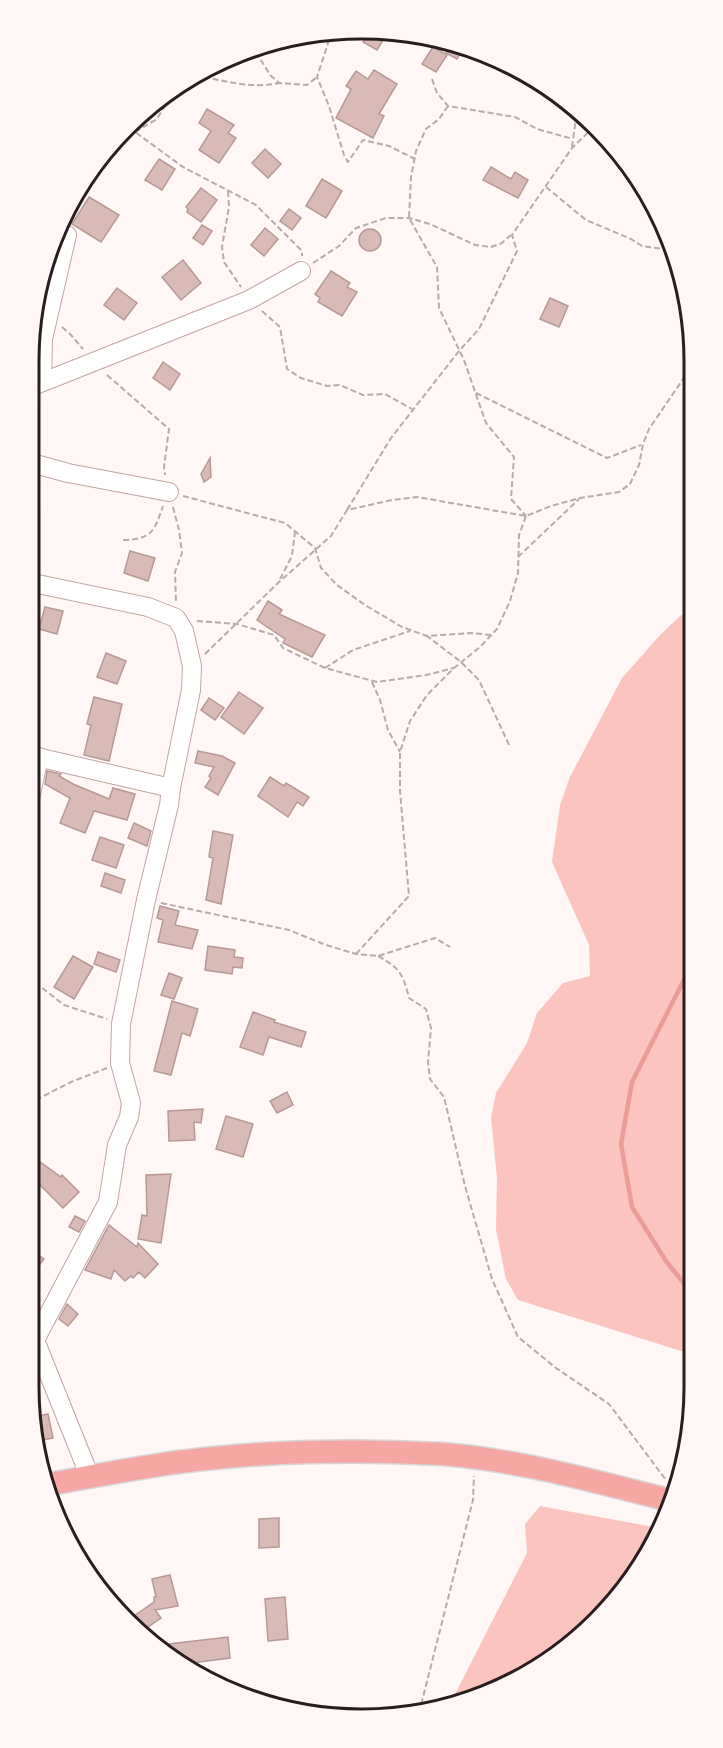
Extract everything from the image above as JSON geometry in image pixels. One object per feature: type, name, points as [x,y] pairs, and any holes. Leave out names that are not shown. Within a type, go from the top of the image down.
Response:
[{"type":"main road","points":[[54,1483],[180,1462],[287,1453],[399,1453],[442,1454],[510,1463],[584,1479],[666,1492]]},
{"type":"street","points":[[39,362],[67,235]]},
{"type":"street","points":[[39,384],[249,300],[300,272]]},
{"type":"street","points":[[39,465],[68,473],[169,492]]},
{"type":"street","points":[[39,584],[148,607],[176,618],[183,632],[192,666],[191,690],[169,805],[146,900],[121,1024],[120,1063],[131,1103],[129,1117],[117,1145],[108,1202],[39,1323]]},
{"type":"street","points":[[39,757],[171,788]]},
{"type":"street","points":[[39,1352],[90,1477]]},
{"type":"path","points":[[208,78],[265,86],[279,83],[307,85],[317,77],[329,41]]},
{"type":"path","points":[[258,56],[270,75],[279,83]]},
{"type":"path","points":[[317,77],[348,162],[363,140],[389,146],[415,159]]},
{"type":"path","points":[[432,79],[437,93],[448,106],[515,117],[537,129],[573,139]]},
{"type":"path","points":[[164,106],[157,119],[135,132],[183,166],[256,205],[302,251],[300,272]]},
{"type":"path","points":[[448,106],[439,119],[426,129],[416,151],[411,177],[409,218],[437,267],[439,308],[459,351],[486,423],[514,457],[511,499],[526,516]]},
{"type":"path","points":[[572,148],[576,120]]},
{"type":"path","points":[[300,272],[339,246],[356,228],[386,218],[409,218],[430,224],[475,245],[491,247],[501,243],[512,235],[572,148],[589,132]]},
{"type":"path","points":[[546,188],[586,220],[642,246],[663,249]]},
{"type":"path","points":[[228,191],[229,207],[222,247],[224,262],[249,300],[280,327],[287,369],[301,378],[327,386],[339,385],[363,395],[385,394],[413,410]]},
{"type":"path","points":[[67,235],[71,222]]},
{"type":"path","points":[[192,666],[315,548],[331,536],[391,438],[479,329],[517,251],[512,235]]},
{"type":"path","points":[[49,313],[94,363],[169,429],[164,468],[179,530],[182,553],[175,572],[176,618],[237,624],[274,634],[283,648],[325,668],[376,682],[454,668]]},
{"type":"path","points":[[347,510],[417,497],[526,516],[580,498],[619,492],[630,484],[639,465],[649,429],[684,378]]},
{"type":"path","points":[[476,393],[607,458],[643,444]]},
{"type":"path","points":[[169,492],[285,523],[315,548],[321,568],[337,585],[402,627],[427,636],[461,662],[479,680],[510,747]]},
{"type":"path","points":[[123,540],[149,536],[155,528],[169,492]]},
{"type":"path","points":[[519,557],[580,498]]},
{"type":"path","points":[[356,954],[409,896],[400,791],[400,752],[410,721],[427,695],[497,629],[510,601],[518,573],[519,535],[526,516]]},
{"type":"path","points":[[279,582],[292,556],[295,532]]},
{"type":"path","points":[[325,668],[353,650],[412,631]]},
{"type":"path","points":[[427,636],[471,633],[491,635]]},
{"type":"path","points":[[371,681],[380,700],[388,730],[400,752]]},
{"type":"path","points":[[146,900],[289,930],[326,945],[356,954],[378,956],[394,964],[404,976],[409,998],[426,1009],[431,1028],[428,1062],[430,1079],[444,1097],[465,1186],[492,1279],[518,1337],[556,1368],[609,1404],[668,1488]]},
{"type":"path","points":[[378,956],[435,938],[450,947]]},
{"type":"path","points":[[39,986],[64,1005],[121,1024]]},
{"type":"path","points":[[39,1098],[71,1082],[120,1063]]},
{"type":"path","points":[[421,1703],[473,1500],[475,1458]]},
{"type":"shaded area","points":[[684,612],[684,1352],[518,1300],[506,1279],[496,1229],[497,1179],[491,1117],[496,1093],[527,1043],[537,1013],[563,983],[590,976],[589,945],[552,862],[560,805],[570,777],[622,678],[661,634]]},
{"type":"shaded area","points":[[540,1506],[652,1527],[630,1566],[590,1615],[574,1629],[523,1666],[455,1695],[527,1553],[525,1524]]},
{"type":"building","points":[[365,39],[383,40],[377,50],[363,42]]},
{"type":"building","points":[[433,47],[447,55],[436,72],[422,64]]},
{"type":"building","points":[[448,51],[460,54],[457,59],[446,53]]},
{"type":"building","points":[[374,70],[397,84],[379,114],[384,116],[373,138],[336,118],[351,89],[346,86],[356,71],[368,79]]},
{"type":"building","points":[[207,109],[234,125],[228,133],[236,138],[219,163],[199,150],[211,131],[199,123]]},
{"type":"building","points":[[265,149],[281,164],[268,178],[252,163]]},
{"type":"building","points":[[159,159],[175,169],[162,190],[145,180]]},
{"type":"building","points":[[491,167],[511,179],[515,172],[528,180],[518,198],[483,180]]},
{"type":"building","points":[[322,179],[342,191],[326,218],[306,206]]},
{"type":"building","points":[[201,188],[217,200],[201,222],[187,212],[186,207]]},
{"type":"building","points":[[89,197],[119,215],[101,242],[72,224]]},
{"type":"building","points":[[289,209],[301,218],[292,230],[280,221]]},
{"type":"building","points":[[202,225],[212,231],[203,245],[193,238]]},
{"type":"building","points":[[265,228],[278,239],[264,256],[251,245]]},
{"type":"building","points":[[370,229],[378,232],[381,240],[378,248],[370,251],[362,248],[359,240],[362,232]]},
{"type":"building","points":[[183,260],[201,283],[181,300],[162,277]]},
{"type":"building","points":[[331,271],[350,283],[347,287],[357,292],[342,316],[318,302],[320,298],[315,294]]},
{"type":"building","points":[[117,288],[137,303],[124,320],[104,305]]},
{"type":"building","points":[[550,298],[568,306],[559,327],[540,319]]},
{"type":"building","points":[[163,362],[180,374],[170,390],[153,378]]},
{"type":"building","points":[[210,458],[211,477],[204,482],[201,474]]},
{"type":"building","points":[[130,551],[155,558],[148,581],[124,573]]},
{"type":"building","points":[[268,601],[282,610],[279,614],[325,635],[312,657],[283,643],[285,639],[257,620]]},
{"type":"building","points":[[45,607],[63,611],[57,634],[39,629]]},
{"type":"building","points":[[106,653],[126,661],[117,684],[97,677]]},
{"type":"building","points":[[239,692],[263,708],[244,734],[221,717]]},
{"type":"building","points":[[94,697],[122,704],[109,761],[84,755],[91,725],[87,724]]},
{"type":"building","points":[[209,698],[224,708],[215,720],[201,710]]},
{"type":"building","points":[[198,751],[222,756],[235,763],[218,795],[205,787],[214,767],[195,763]]},
{"type":"building","points":[[47,771],[61,774],[59,776],[73,784],[109,799],[113,788],[135,794],[127,820],[94,811],[85,833],[60,823],[70,798],[45,784]]},
{"type":"building","points":[[270,777],[284,786],[286,783],[309,797],[303,806],[297,802],[288,817],[258,796]]},
{"type":"building","points":[[134,823],[151,831],[147,846],[128,838]]},
{"type":"building","points":[[213,831],[233,835],[221,904],[206,900],[213,858],[209,857]]},
{"type":"building","points":[[100,837],[124,845],[116,868],[92,860]]},
{"type":"building","points":[[105,873],[125,880],[121,893],[101,886]]},
{"type":"building","points":[[160,906],[179,911],[175,925],[198,930],[192,949],[158,942],[163,920],[157,918]]},
{"type":"building","points":[[208,946],[235,950],[234,957],[243,958],[242,968],[233,967],[232,974],[205,970]]},
{"type":"building","points":[[98,952],[120,960],[116,972],[94,964]]},
{"type":"building","points":[[73,956],[93,967],[74,999],[54,987]]},
{"type":"building","points":[[169,973],[182,978],[174,999],[161,995]]},
{"type":"building","points":[[172,1001],[198,1009],[190,1036],[182,1033],[171,1075],[154,1071]]},
{"type":"building","points":[[253,1012],[275,1020],[274,1022],[306,1032],[301,1047],[269,1037],[263,1055],[240,1047]]},
{"type":"building","points":[[287,1092],[293,1105],[277,1113],[270,1101]]},
{"type":"building","points":[[203,1109],[201,1123],[194,1122],[195,1140],[169,1141],[168,1111]]},
{"type":"building","points":[[226,1116],[253,1124],[243,1157],[216,1149]]},
{"type":"building","points":[[39,1161],[61,1177],[62,1175],[79,1192],[63,1208],[39,1184]]},
{"type":"building","points":[[171,1174],[161,1243],[138,1239],[142,1215],[147,1216],[146,1175]]},
{"type":"building","points":[[75,1216],[85,1221],[79,1232],[69,1227]]},
{"type":"building","points":[[109,1225],[137,1247],[138,1243],[158,1264],[145,1278],[139,1272],[133,1278],[131,1276],[125,1281],[114,1270],[111,1279],[85,1270]]},
{"type":"building","points":[[39,1256],[44,1259],[39,1266]]},
{"type":"building","points":[[67,1304],[78,1314],[68,1326],[59,1319]]},
{"type":"building","points":[[48,1414],[53,1438],[44,1440],[41,1416]]},
{"type":"building","points":[[279,1518],[279,1547],[259,1548],[259,1519]]},
{"type":"building","points":[[170,1575],[178,1606],[155,1610],[161,1618],[147,1627],[134,1616],[154,1602],[154,1597],[156,1597],[152,1579]]},
{"type":"building","points":[[285,1597],[288,1639],[268,1641],[265,1599]]},
{"type":"building","points":[[228,1637],[230,1658],[194,1663],[169,1644]]},
{"type":"waterway","points":[[684,980],[632,1082],[621,1144],[632,1207],[666,1261],[684,1284]]}]
